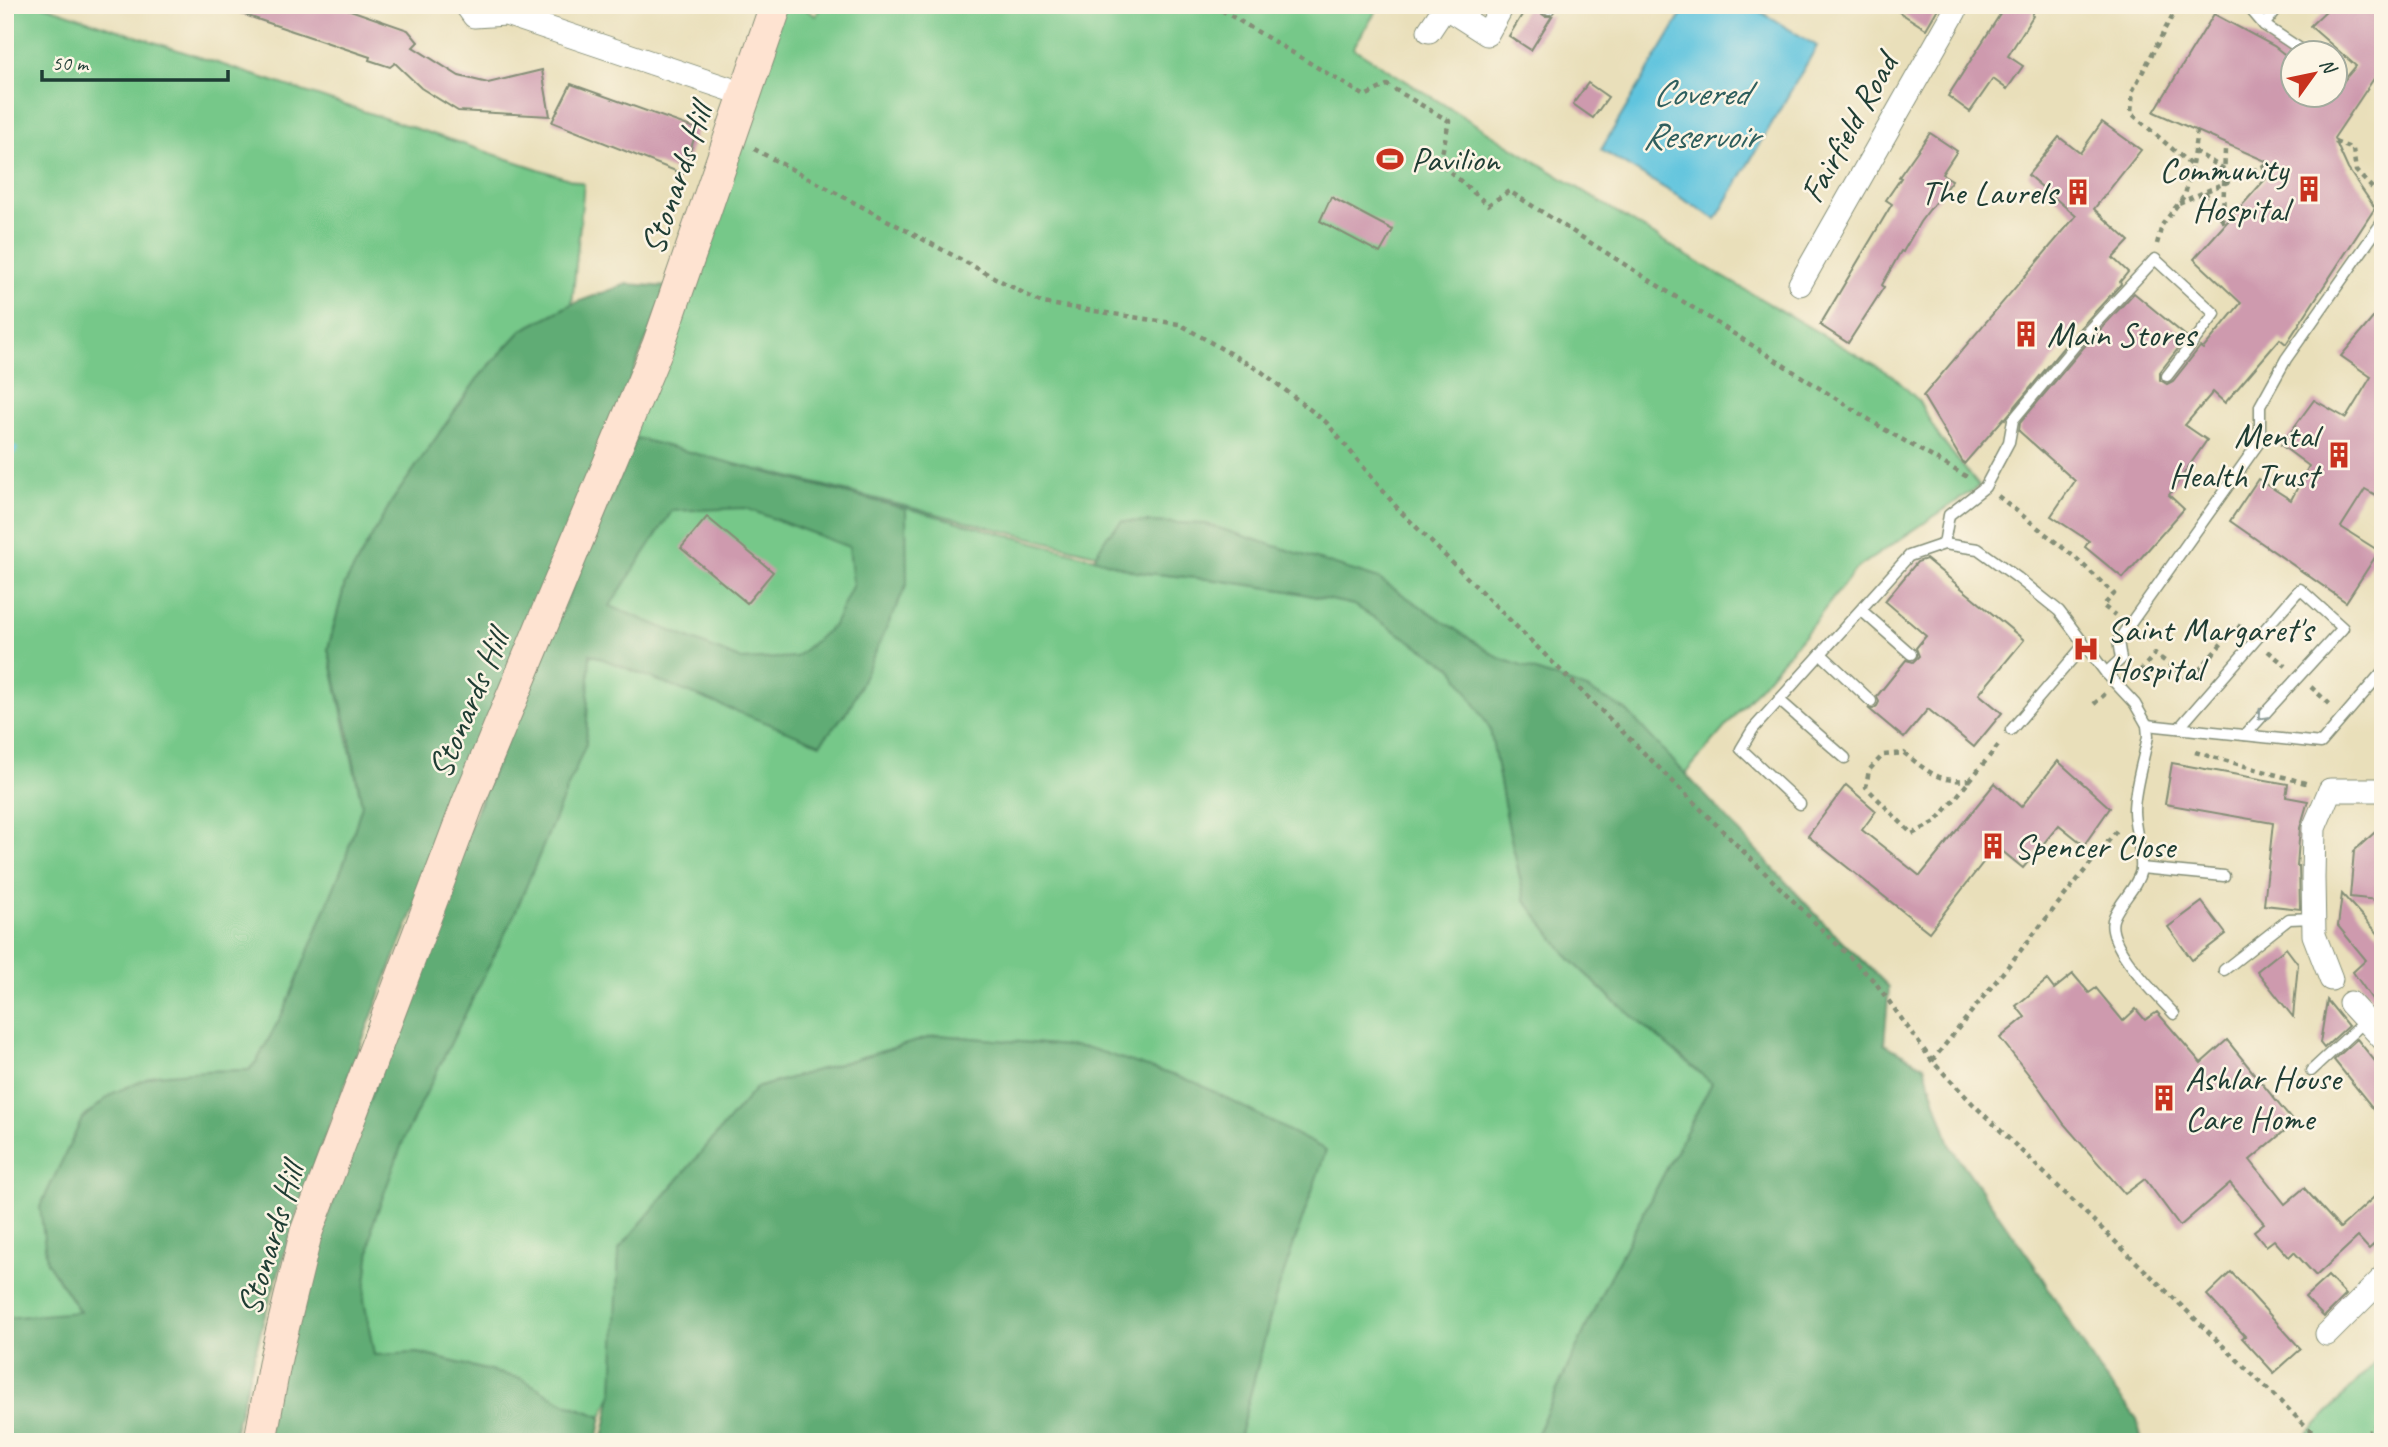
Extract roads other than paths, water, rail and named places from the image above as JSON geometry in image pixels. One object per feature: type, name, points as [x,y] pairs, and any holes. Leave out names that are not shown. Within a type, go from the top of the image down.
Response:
[{"type":"street","points":[[466,5],[474,16],[508,9],[747,95]]},
{"type":"street","name":"Stonards Hill","points":[[260,1441],[276,1356],[306,1233],[468,803],[658,346],[776,5]]},
{"type":"street","points":[[1429,31],[1445,7],[1487,34],[1503,5]]},
{"type":"street","name":"Fairfield Road","points":[[1800,284],[1955,11],[1955,5]]},
{"type":"street","points":[[2331,979],[2315,935],[2314,828],[2330,790],[2383,790]]},
{"type":"street","points":[[2350,1003],[2383,1039]]},
{"type":"street","points":[[2327,1334],[2383,1279]]},
{"type":"lane","points":[[2247,5],[2263,25],[2283,38]]},
{"type":"lane","points":[[2263,25],[2280,5]]},
{"type":"lane","points":[[2106,673],[2121,659],[2118,641],[2128,626],[2260,442],[2260,406],[2287,359],[2383,221]]},
{"type":"lane","points":[[1944,544],[1949,515],[1985,487],[2009,442],[2013,420],[2077,343],[2155,259],[2214,314],[2167,376]]},
{"type":"lane","points":[[1800,804],[1741,749],[1753,729],[1909,556],[1944,544],[1978,549],[2059,611],[2106,673],[2135,705],[2147,725],[2148,736],[2134,809],[2141,868],[2136,884],[2110,912],[2112,931],[2119,948],[2150,979],[2174,1014]]},
{"type":"lane","points":[[2179,728],[2300,589],[2343,628],[2245,735]]},
{"type":"lane","points":[[1861,610],[1912,654]]},
{"type":"lane","points":[[2011,730],[2084,645]]},
{"type":"lane","points":[[1821,654],[1871,701]]},
{"type":"lane","points":[[2147,725],[2321,743],[2383,671]]},
{"type":"lane","points":[[1779,700],[1845,758]]},
{"type":"lane","points":[[2141,868],[2224,876]]},
{"type":"lane","points":[[2224,970],[2290,919],[2314,918]]},
{"type":"lane","points":[[2311,1071],[2365,1021]]},
{"type":"water","name":"Covered Reservoir","points":[[1687,5],[1749,5],[1817,46],[1716,219],[1601,150]]},
{"type":"waterway","points":[[5,461],[14,449]]},
{"type":"place","name":"Pavilion","points":[[1390,159]]},
{"type":"place","name":"Community Hospital","points":[[2309,189]]},
{"type":"place","name":"The Laurels","points":[[2078,192]]},
{"type":"place","name":"Main Stores","points":[[2026,334]]},
{"type":"place","name":"Mental Health Trust","points":[[2339,455]]},
{"type":"place","name":"Saint Margaret's Hospital","points":[[2086,649]]},
{"type":"place","name":"Spencer Close","points":[[1993,846]]},
{"type":"place","name":"Ashlar House Care Home","points":[[2164,1098]]}]
